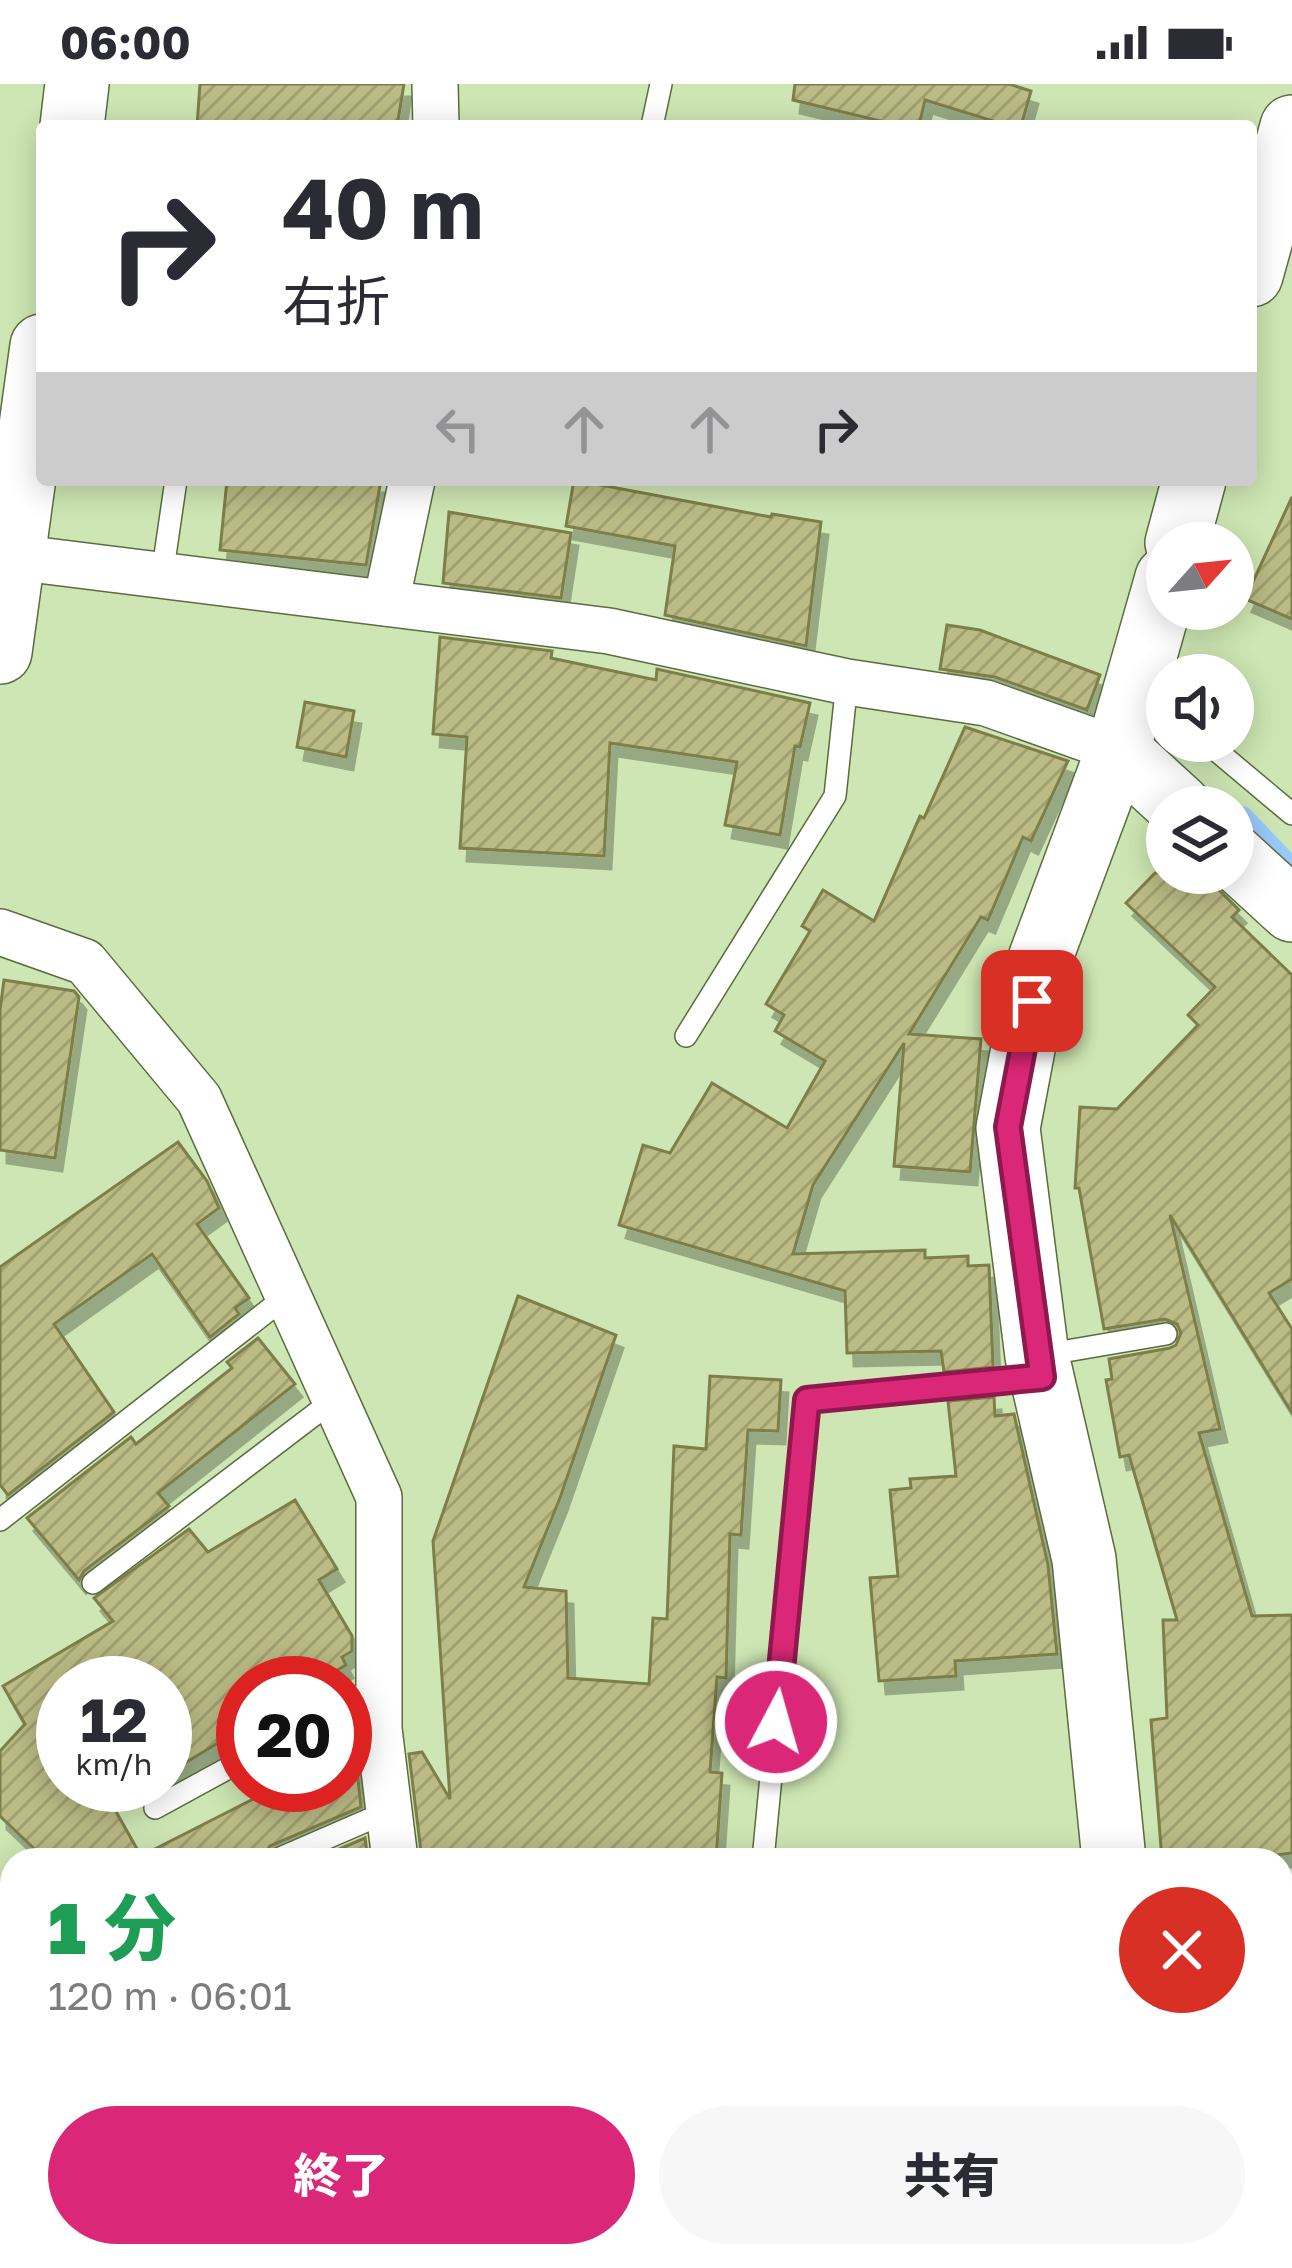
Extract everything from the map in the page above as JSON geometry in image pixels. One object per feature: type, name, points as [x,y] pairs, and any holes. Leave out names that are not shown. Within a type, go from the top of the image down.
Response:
[{"type":"street","points":[[73,120],[77,84]]},
{"type":"street","points":[[435,84],[436,120]]},
{"type":"street","points":[[1257,253],[1292,127]]},
{"type":"street","points":[[0,652],[30,379]]},
{"type":"street","points":[[386,603],[411,486]]},
{"type":"street","points":[[1183,522],[1192,486]]},
{"type":"street","points":[[14,557],[609,631],[847,682],[986,703],[1134,715]]},
{"type":"street","points":[[1113,1848],[1084,1559],[1039,1366],[1008,1127],[1040,958],[1134,715],[1154,630]]},
{"type":"street","points":[[1134,715],[1170,786]]},
{"type":"street","points":[[1254,875],[1292,910]]},
{"type":"street","points":[[0,932],[85,962],[199,1099],[379,1497],[365,1656]]},
{"type":"street","points":[[372,1714],[380,1729],[394,1848]]},
{"type":"lane","points":[[653,120],[661,84]]},
{"type":"lane","points":[[162,576],[175,486]]},
{"type":"lane","points":[[686,1036],[835,796],[847,682]]},
{"type":"lane","points":[[1230,762],[1292,814]]},
{"type":"lane","points":[[0,1520],[288,1295]]},
{"type":"lane","points":[[764,1848],[807,1400],[1039,1366],[1166,1334]]},
{"type":"lane","points":[[93,1583],[335,1399]]},
{"type":"lane","points":[[304,1848],[389,1811]]},
{"type":"building","points":[[200,84],[404,84],[398,120],[197,120]]},
{"type":"building","points":[[795,84],[1009,84],[1031,91],[1023,120],[990,120],[925,100],[920,120],[876,120],[793,100]]},
{"type":"building","points":[[226,486],[380,486],[366,565],[220,550]]},
{"type":"building","points":[[573,486],[606,486],[821,522],[806,646],[665,615],[675,546],[566,526]]},
{"type":"building","points":[[1292,497],[1292,619],[1254,603],[1254,579]]},
{"type":"building","points":[[449,512],[571,533],[561,598],[443,583]]},
{"type":"building","points":[[947,625],[980,630],[1100,675],[1087,710],[995,677],[940,669]]},
{"type":"building","points":[[440,637],[552,651],[551,658],[656,680],[657,669],[810,703],[800,747],[795,746],[780,835],[725,825],[737,762],[610,743],[604,856],[460,848],[467,737],[433,734]]},
{"type":"building","points":[[305,702],[354,711],[346,757],[297,747]]},
{"type":"building","points":[[965,727],[1068,761],[1031,841],[1023,837],[988,920],[981,917],[909,1034],[981,1039],[970,1172],[894,1166],[904,1043],[813,1185],[793,1254],[925,1250],[925,1258],[968,1256],[968,1266],[989,1265],[993,1367],[944,1372],[941,1351],[847,1353],[845,1291],[619,1225],[643,1145],[670,1153],[712,1083],[787,1128],[825,1061],[775,1031],[784,1015],[766,1004],[810,931],[802,926],[823,890],[874,921]]},
{"type":"building","points":[[1146,882],[1146,894],[1223,894],[1239,910],[1232,917],[1292,975],[1292,1279],[1269,1293],[1292,1329],[1292,1413],[1170,1215],[1220,1429],[1199,1433],[1252,1616],[1292,1615],[1292,1848],[1161,1848],[1151,1720],[1167,1718],[1163,1620],[1177,1620],[1129,1455],[1120,1457],[1106,1380],[1112,1379],[1109,1359],[1170,1348],[1181,1333],[1177,1324],[1165,1319],[1104,1329],[1079,1188],[1075,1188],[1080,1107],[1117,1109],[1198,1025],[1188,1015],[1215,987],[1126,903]]},
{"type":"building","points":[[4,980],[74,991],[79,997],[55,1158],[0,1150]]},
{"type":"building","points":[[178,1142],[207,1181],[219,1208],[197,1224],[249,1298],[235,1308],[239,1314],[210,1337],[152,1254],[54,1324],[114,1412],[8,1495],[0,1485],[0,1267]]},
{"type":"building","points":[[518,1296],[616,1335],[524,1587],[566,1591],[568,1678],[649,1684],[653,1618],[667,1619],[674,1446],[706,1449],[710,1376],[781,1380],[778,1431],[748,1430],[741,1535],[730,1534],[726,1678],[717,1677],[710,1772],[722,1773],[717,1848],[421,1848],[409,1754],[422,1752],[450,1799],[433,1541]]},
{"type":"building","points":[[258,1338],[295,1384],[158,1493],[169,1506],[84,1571],[79,1580],[27,1518],[131,1437],[136,1444],[232,1368],[227,1362]]},
{"type":"building","points":[[994,1397],[995,1416],[1014,1414],[1048,1565],[1057,1654],[955,1661],[956,1676],[879,1681],[870,1578],[898,1576],[890,1490],[911,1488],[910,1479],[956,1476],[948,1401]]},
{"type":"building","points":[[295,1500],[337,1569],[319,1580],[352,1636],[352,1651],[344,1656],[216,1656],[216,1744],[192,1759],[192,1656],[54,1656],[113,1621],[94,1598],[189,1529],[208,1552]]},
{"type":"building","points":[[36,1666],[36,1812],[116,1812],[136,1848],[33,1848],[0,1816],[0,1751],[25,1724],[3,1686]]},
{"type":"building","points":[[228,1812],[349,1812],[269,1848],[157,1848]]},
{"type":"building","points":[[365,1838],[366,1848],[342,1848]]},
{"type":"waterway","points":[[1254,824],[1292,864]]},
{"type":"route","points":[[776,1722],[807,1400],[1042,1377],[1008,1127],[1032,1001]]}]
